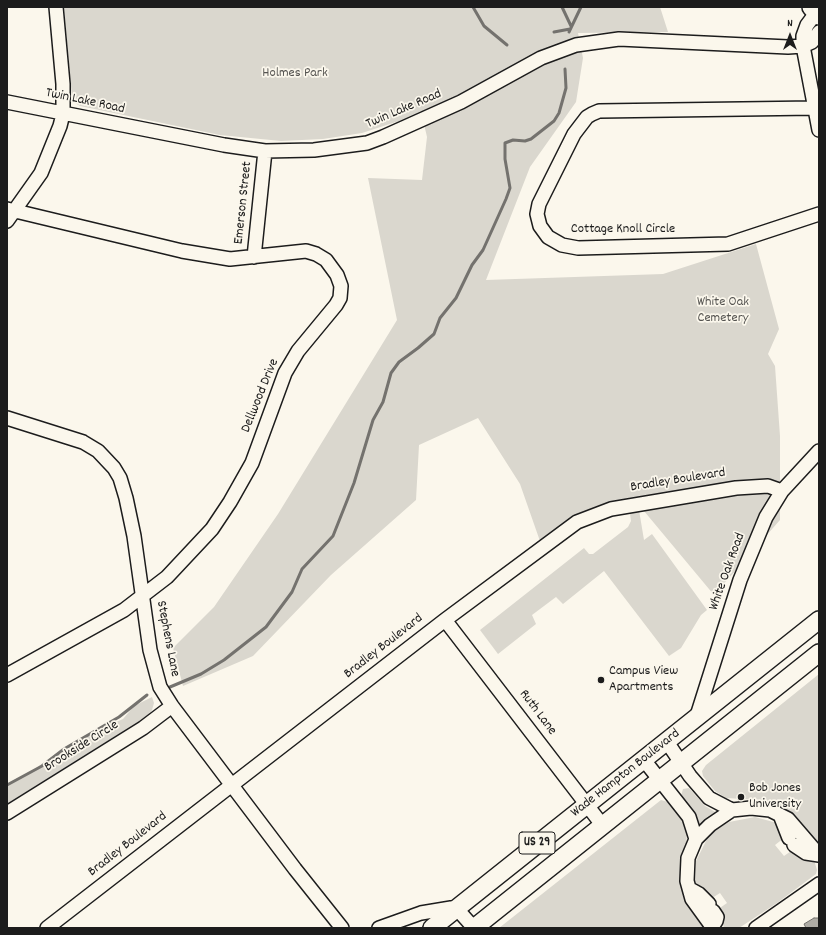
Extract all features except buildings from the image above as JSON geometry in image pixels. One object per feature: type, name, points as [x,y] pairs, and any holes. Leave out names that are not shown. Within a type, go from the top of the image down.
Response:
[{"type":"main road","name":"Wade Hampton Boulevard","points":[[432,928],[819,620]]},
{"type":"main road","name":"Wade Hampton Boulevard","points":[[474,928],[819,653]]},
{"type":"main road","points":[[753,674],[770,692]]},
{"type":"street","points":[[10,214],[41,173],[53,147],[63,114],[63,84],[56,7]]},
{"type":"street","points":[[815,12],[807,25],[803,36],[803,46],[819,130]]},
{"type":"street","points":[[803,46],[812,42],[819,32]]},
{"type":"street","name":"Twin Lake Road","points":[[7,102],[265,152],[314,150],[378,139],[438,114],[541,58],[576,45],[619,39],[787,48],[803,46]]},
{"type":"street","name":"Cottage Knoll Circle","points":[[814,108],[599,111],[587,117],[574,134],[539,204],[537,214],[540,226],[548,237],[562,245],[578,248],[728,244],[819,214]]},
{"type":"street","name":"Emerson Street","points":[[254,257],[265,152]]},
{"type":"street","name":"Dellwood Drive","points":[[7,675],[124,610],[167,577],[186,559],[212,529],[230,502],[252,463],[285,373],[298,351],[340,298],[341,286],[337,275],[326,260],[316,254],[306,251],[230,259],[195,254],[10,214]]},
{"type":"street","name":"Stephens Lane","points":[[7,418],[83,442],[98,451],[114,468],[120,478],[126,498],[154,666],[160,688],[172,706],[342,928]]},
{"type":"street","name":"White Oak Road","points":[[696,719],[754,544],[766,517],[782,491],[819,451]]},
{"type":"street","name":"Bradley Boulevard","points":[[47,928],[562,531],[584,519],[610,509],[736,488],[768,486],[782,491]]},
{"type":"street","name":"Ruth Lane","points":[[446,620],[602,826]]},
{"type":"street","name":"Brookside Circle","points":[[7,813],[117,745],[172,706]]},
{"type":"street","points":[[667,742],[683,762],[690,776],[709,798],[732,810]]},
{"type":"street","points":[[644,760],[689,817],[696,839]]},
{"type":"street","points":[[690,889],[699,894],[711,907],[716,917],[713,927],[692,899],[687,881],[688,858],[696,839],[710,825],[732,810],[751,808],[770,810],[788,819],[819,855]]},
{"type":"street","points":[[780,815],[792,841],[806,853],[819,855]]},
{"type":"street","points":[[756,928],[819,884]]},
{"type":"street","points":[[379,928],[421,913],[457,909],[474,928]]},
{"type":"green space","points":[[64,7],[660,7],[668,32],[578,33],[583,58],[576,102],[530,167],[486,280],[663,274],[756,244],[779,329],[768,354],[775,366],[780,436],[780,520],[714,595],[639,505],[541,544],[520,484],[478,418],[419,445],[416,500],[331,575],[253,656],[183,686],[173,648],[214,607],[278,514],[397,320],[368,178],[422,180],[427,137],[421,111],[399,121],[362,133],[323,139],[281,141],[220,135],[80,106],[75,103],[72,98]]},
{"type":"green space","points":[[639,510],[644,540],[652,534],[707,610],[701,615],[681,648],[669,656],[604,571],[563,604],[556,597],[532,615],[536,624],[498,654],[480,630],[584,548],[589,554],[593,554],[628,527],[631,521],[630,514]]},
{"type":"green space","points":[[819,674],[819,846],[793,816],[775,805],[760,800],[726,798],[715,791],[703,776],[702,771],[706,765]]},
{"type":"green space","points":[[152,697],[154,703],[152,710],[146,719],[7,808],[7,785],[86,735],[123,719],[134,706]]},
{"type":"green space","points":[[689,788],[705,806],[717,813],[700,829],[692,809],[681,796],[683,789]]},
{"type":"green space","points":[[661,800],[671,803],[684,820],[687,833],[686,901],[705,928],[499,928]]},
{"type":"green space","points":[[755,817],[777,823],[784,838],[775,845],[784,856],[794,849],[814,860],[817,870],[816,874],[777,903],[739,928],[724,928],[721,915],[717,910],[727,903],[720,893],[709,900],[695,881],[696,861],[708,837],[717,829],[729,822]]},
{"type":"shaded area","points":[[814,918],[819,918],[819,928],[806,928],[804,924]]},
{"type":"waterway","points":[[473,7],[484,26],[507,45]]},
{"type":"waterway","points":[[562,7],[571,26]]},
{"type":"waterway","points":[[569,32],[581,7]]},
{"type":"waterway","points":[[554,32],[570,29]]},
{"type":"waterway","points":[[170,687],[201,674],[224,660],[266,627],[292,592],[302,569],[333,536],[354,483],[373,420],[383,402],[391,373],[399,362],[434,334],[440,318],[456,298],[472,265],[483,250],[506,199],[510,188],[505,159],[505,143],[513,140],[525,141],[531,139],[554,121],[559,113],[566,88],[565,69]]},
{"type":"waterway","points":[[7,785],[42,766],[64,749],[119,717],[147,695]]},
{"type":"place","name":"Campus View Apartments","points":[[601,680]]},
{"type":"place","name":"Bob Jones University","points":[[741,797]]},
{"type":"park label","name":"Holmes Park","points":[[295,74]]},
{"type":"park label","name":"White Oak Cemetery","points":[[723,312]]}]
